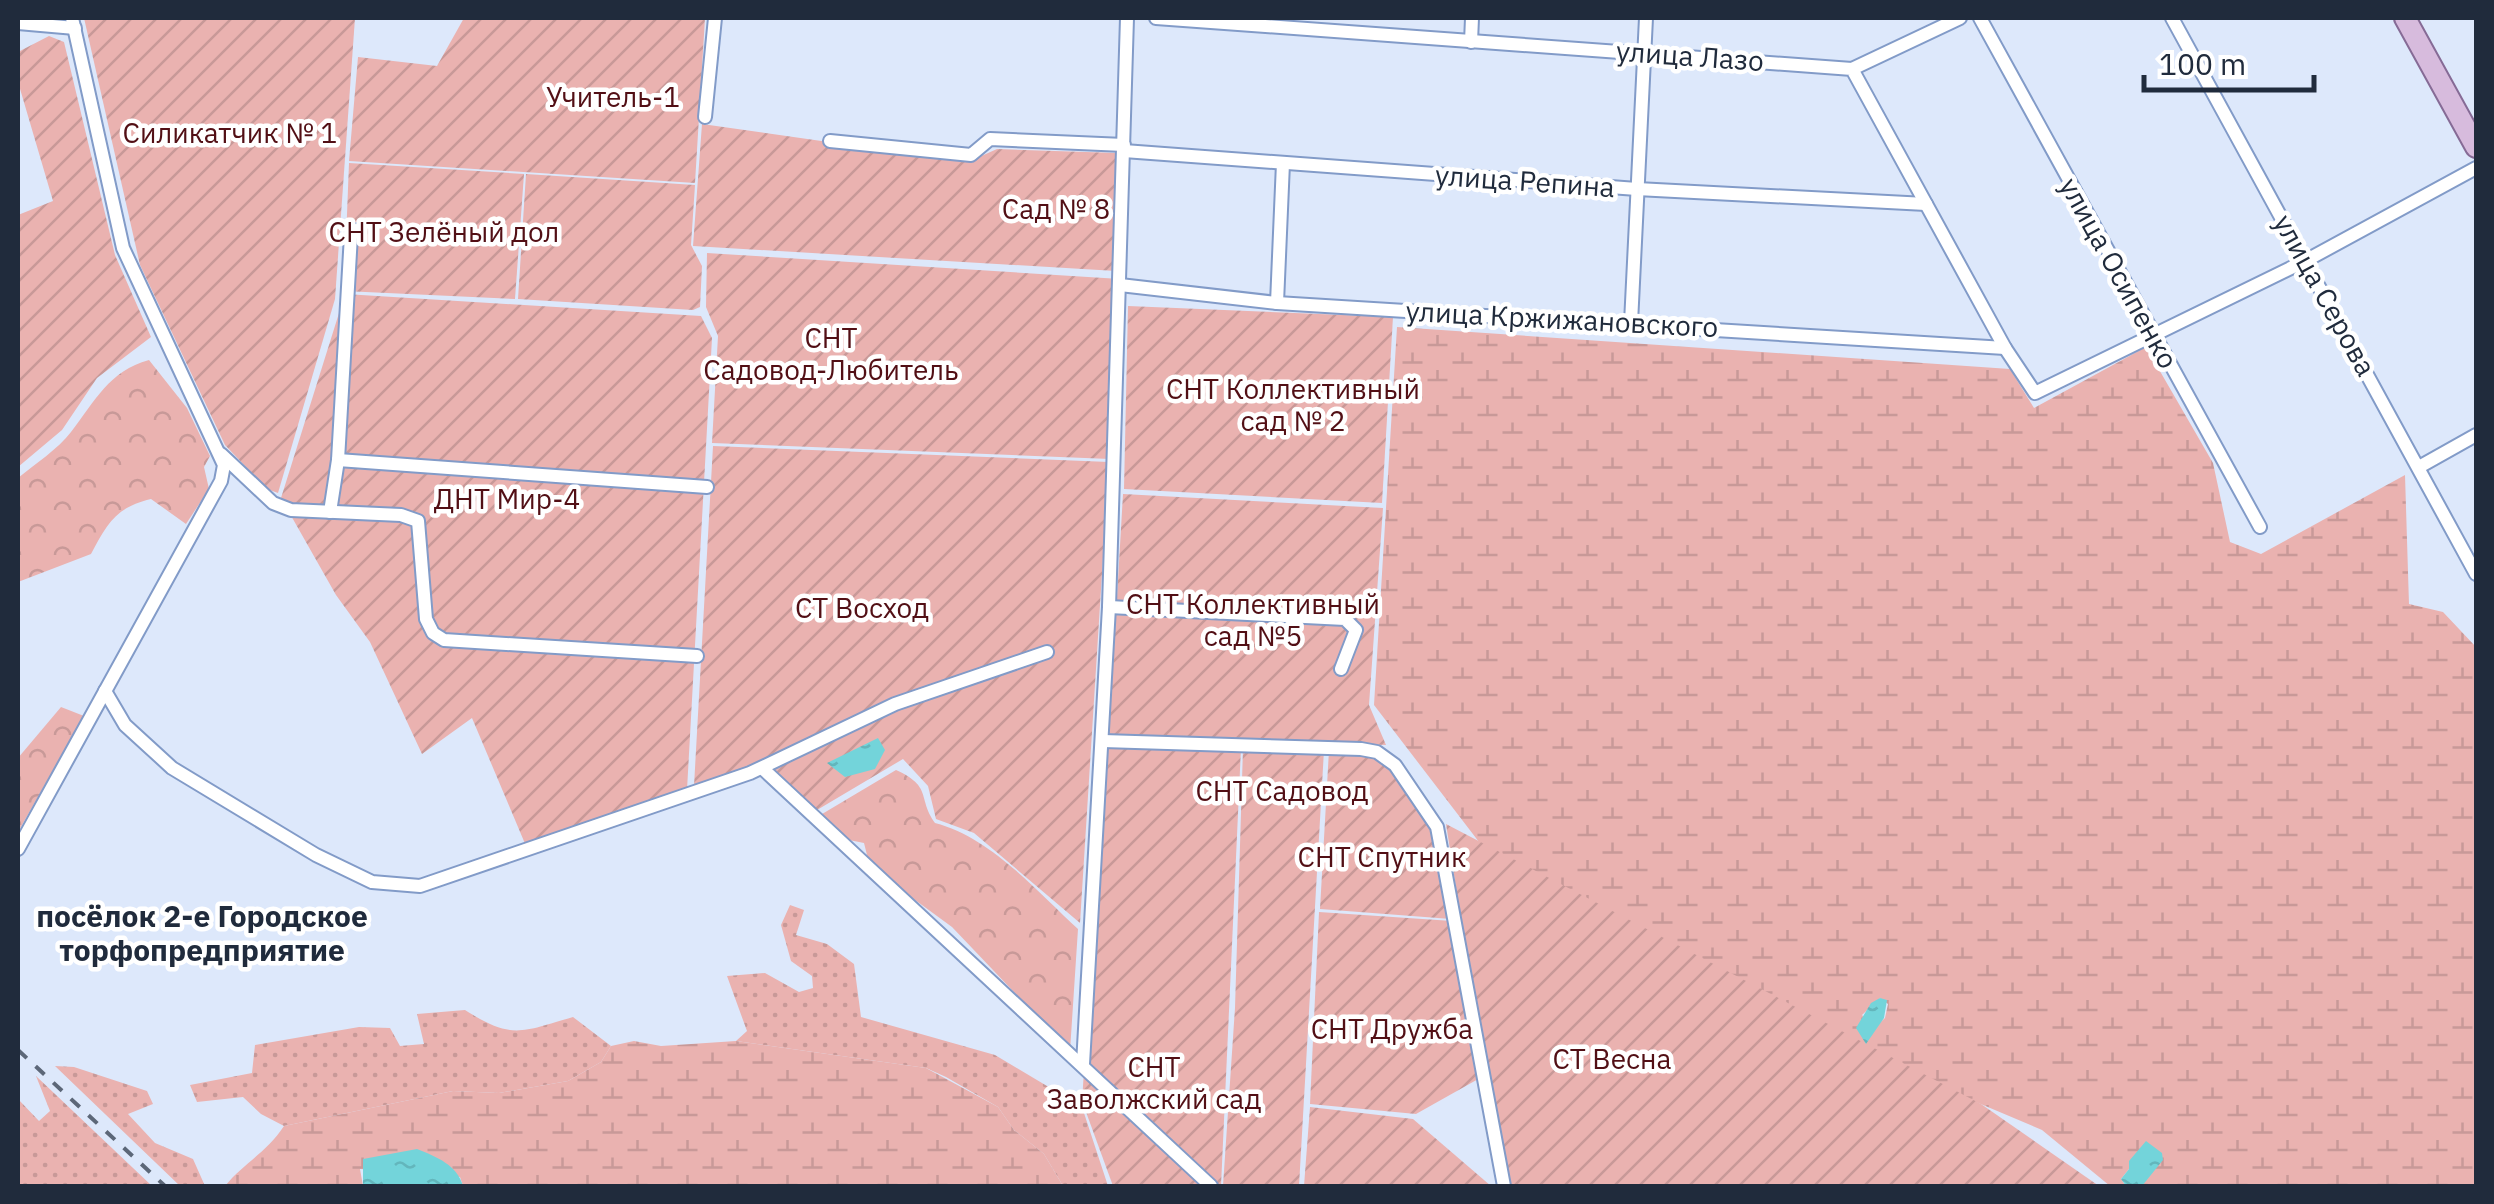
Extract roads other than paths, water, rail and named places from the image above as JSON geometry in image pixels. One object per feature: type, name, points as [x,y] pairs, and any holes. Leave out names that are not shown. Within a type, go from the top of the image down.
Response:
[{"type":"main road","points":[[2405,18],[2476,147]]},
{"type":"street","points":[[705,117],[714,18]]},
{"type":"street","points":[[1083,1064],[1109,606],[1126,18]]},
{"type":"street","name":"улица Лазо","points":[[1156,18],[1302,23],[1470,42],[1644,51],[1852,69]]},
{"type":"street","points":[[1470,42],[1472,18]]},
{"type":"street","points":[[1631,322],[1646,18]]},
{"type":"street","points":[[1960,18],[1852,69],[2005,348],[2035,393],[2305,260],[2476,168]]},
{"type":"street","name":"улица Осипенко","points":[[1980,18],[2260,527]]},
{"type":"street","name":"улица Серова","points":[[2172,18],[2476,574]]},
{"type":"street","points":[[18,23],[73,23],[123,248],[224,465],[220,481],[18,849]]},
{"type":"street","name":"улица Репина","points":[[830,140],[972,155],[990,140],[1637,189],[1926,204]]},
{"type":"street","points":[[1277,303],[1283,163]]},
{"type":"street","points":[[330,512],[338,460],[352,235],[356,230]]},
{"type":"street","name":"улица Кржижановского","points":[[1120,285],[1277,303],[2005,348]]},
{"type":"street","points":[[2420,466],[2476,434]]},
{"type":"street","points":[[219,452],[273,503],[290,510],[401,515],[418,522],[426,620],[433,633],[444,640],[698,656]]},
{"type":"street","points":[[338,460],[707,487]]},
{"type":"street","points":[[1109,606],[1345,619],[1356,630],[1341,669]]},
{"type":"street","points":[[104,691],[125,724],[172,768],[316,855],[372,882],[420,886],[762,768],[895,704],[1047,652]]},
{"type":"street","points":[[1103,741],[1361,749],[1377,752],[1395,765],[1437,827],[1504,1186]]},
{"type":"street","points":[[762,768],[1022,1008],[1048,1039],[1083,1064],[1211,1186]]},
{"type":"water","points":[[878,738],[885,750],[875,769],[845,777],[827,763]]},
{"type":"water","points":[[1880,998],[1887,1000],[1884,1018],[1866,1044],[1856,1028],[1871,1003]]},
{"type":"water","points":[[2146,1141],[2162,1153],[2163,1160],[2142,1186],[2126,1186],[2121,1179],[2129,1169],[2129,1161]]},
{"type":"water","points":[[417,1149],[451,1167],[463,1186],[363,1186],[363,1159]]},
{"type":"railway","points":[[18,1050],[165,1186]]},
{"type":"district","name":"посёлок 2-е Городское торфопредприятие","points":[[202,934]]},
{"type":"park label","name":"Учитель-1","points":[[613,97]]},
{"type":"park label","name":"Силикатчик № 1","points":[[230,133]]},
{"type":"park label","name":"Сад № 8","points":[[1056,209]]},
{"type":"park label","name":"СНТ Зелёный дол","points":[[444,232]]},
{"type":"park label","name":"СНТ Садовод-Любитель","points":[[831,354]]},
{"type":"park label","name":"СНТ Коллективный сад № 2","points":[[1293,405]]},
{"type":"park label","name":"ДНТ Мир-4","points":[[507,499]]},
{"type":"park label","name":"СТ Восход","points":[[862,608]]},
{"type":"park label","name":"СНТ Коллективный сад №5","points":[[1253,620]]},
{"type":"park label","name":"СНТ Садовод","points":[[1282,791]]},
{"type":"park label","name":"СНТ Спутник","points":[[1382,857]]},
{"type":"park label","name":"СНТ Дружба","points":[[1392,1029]]},
{"type":"park label","name":"СТ Весна","points":[[1612,1059]]},
{"type":"park label","name":"СНТ Заволжский сад","points":[[1154,1083]]}]
